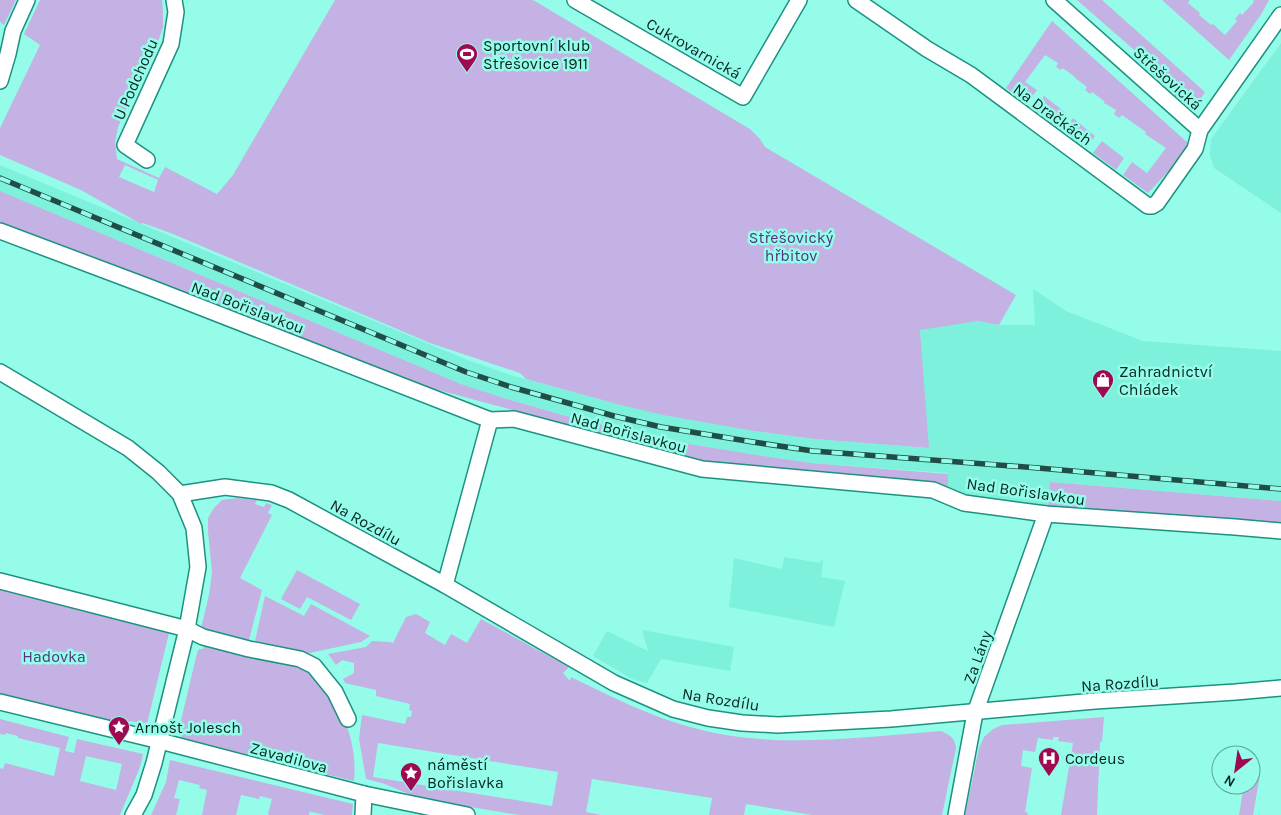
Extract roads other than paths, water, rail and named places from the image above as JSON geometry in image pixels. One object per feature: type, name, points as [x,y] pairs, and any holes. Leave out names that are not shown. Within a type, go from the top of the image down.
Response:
[{"type":"street","points":[[0,81],[12,31],[27,0]]},
{"type":"street","name":"U Podchodu","points":[[147,160],[125,145],[171,44],[176,12],[174,0]]},
{"type":"street","name":"Cukrovarnická","points":[[576,0],[742,97],[799,0]]},
{"type":"street","name":"Na Dračkách","points":[[856,0],[926,49],[971,75],[1148,206],[1157,203],[1195,149],[1200,130]]},
{"type":"street","name":"Střešovická","points":[[1054,0],[1200,130],[1281,15]]},
{"type":"street","points":[[0,44],[12,31]]},
{"type":"street","name":"Nad Bořislavkou","points":[[0,231],[490,420],[514,419],[702,469],[933,490],[964,503],[1046,514],[1281,531]]},
{"type":"street","points":[[0,372],[128,448],[158,472],[180,494],[194,528],[198,567],[188,629],[160,741],[144,795],[133,815]]},
{"type":"street","points":[[445,585],[490,420]]},
{"type":"street","name":"Na Rozdílu","points":[[180,494],[225,486],[271,493],[289,500],[445,585],[614,682],[673,710],[699,716],[742,723],[778,725],[975,713],[1095,701],[1281,688]]},
{"type":"street","name":"Za Lány","points":[[956,815],[975,713],[1046,514]]},
{"type":"street","points":[[0,581],[188,629],[203,637],[249,649],[300,659],[314,666],[334,692],[348,719]]},
{"type":"street","name":"Zavadilova","points":[[0,702],[364,794]]},
{"type":"street","points":[[363,815],[364,794],[467,815]]},
{"type":"railway","points":[[0,178],[466,372],[511,387],[614,416],[661,427],[813,451],[1281,489]]},
{"type":"place","name":"Sportovní klub Střešovice 1911","points":[[467,73]]},
{"type":"place","name":"Zahradnictví Chládek","points":[[1103,399]]},
{"type":"place","name":"Arnošt Jolesch","points":[[119,746]]},
{"type":"place","name":"Cordeus","points":[[1049,777]]},
{"type":"place","name":"náměstí Bořislavka","points":[[411,792]]},
{"type":"park label","name":"Střešovický hřbitov","points":[[791,246]]},
{"type":"park label","name":"Hadovka","points":[[54,656]]}]
